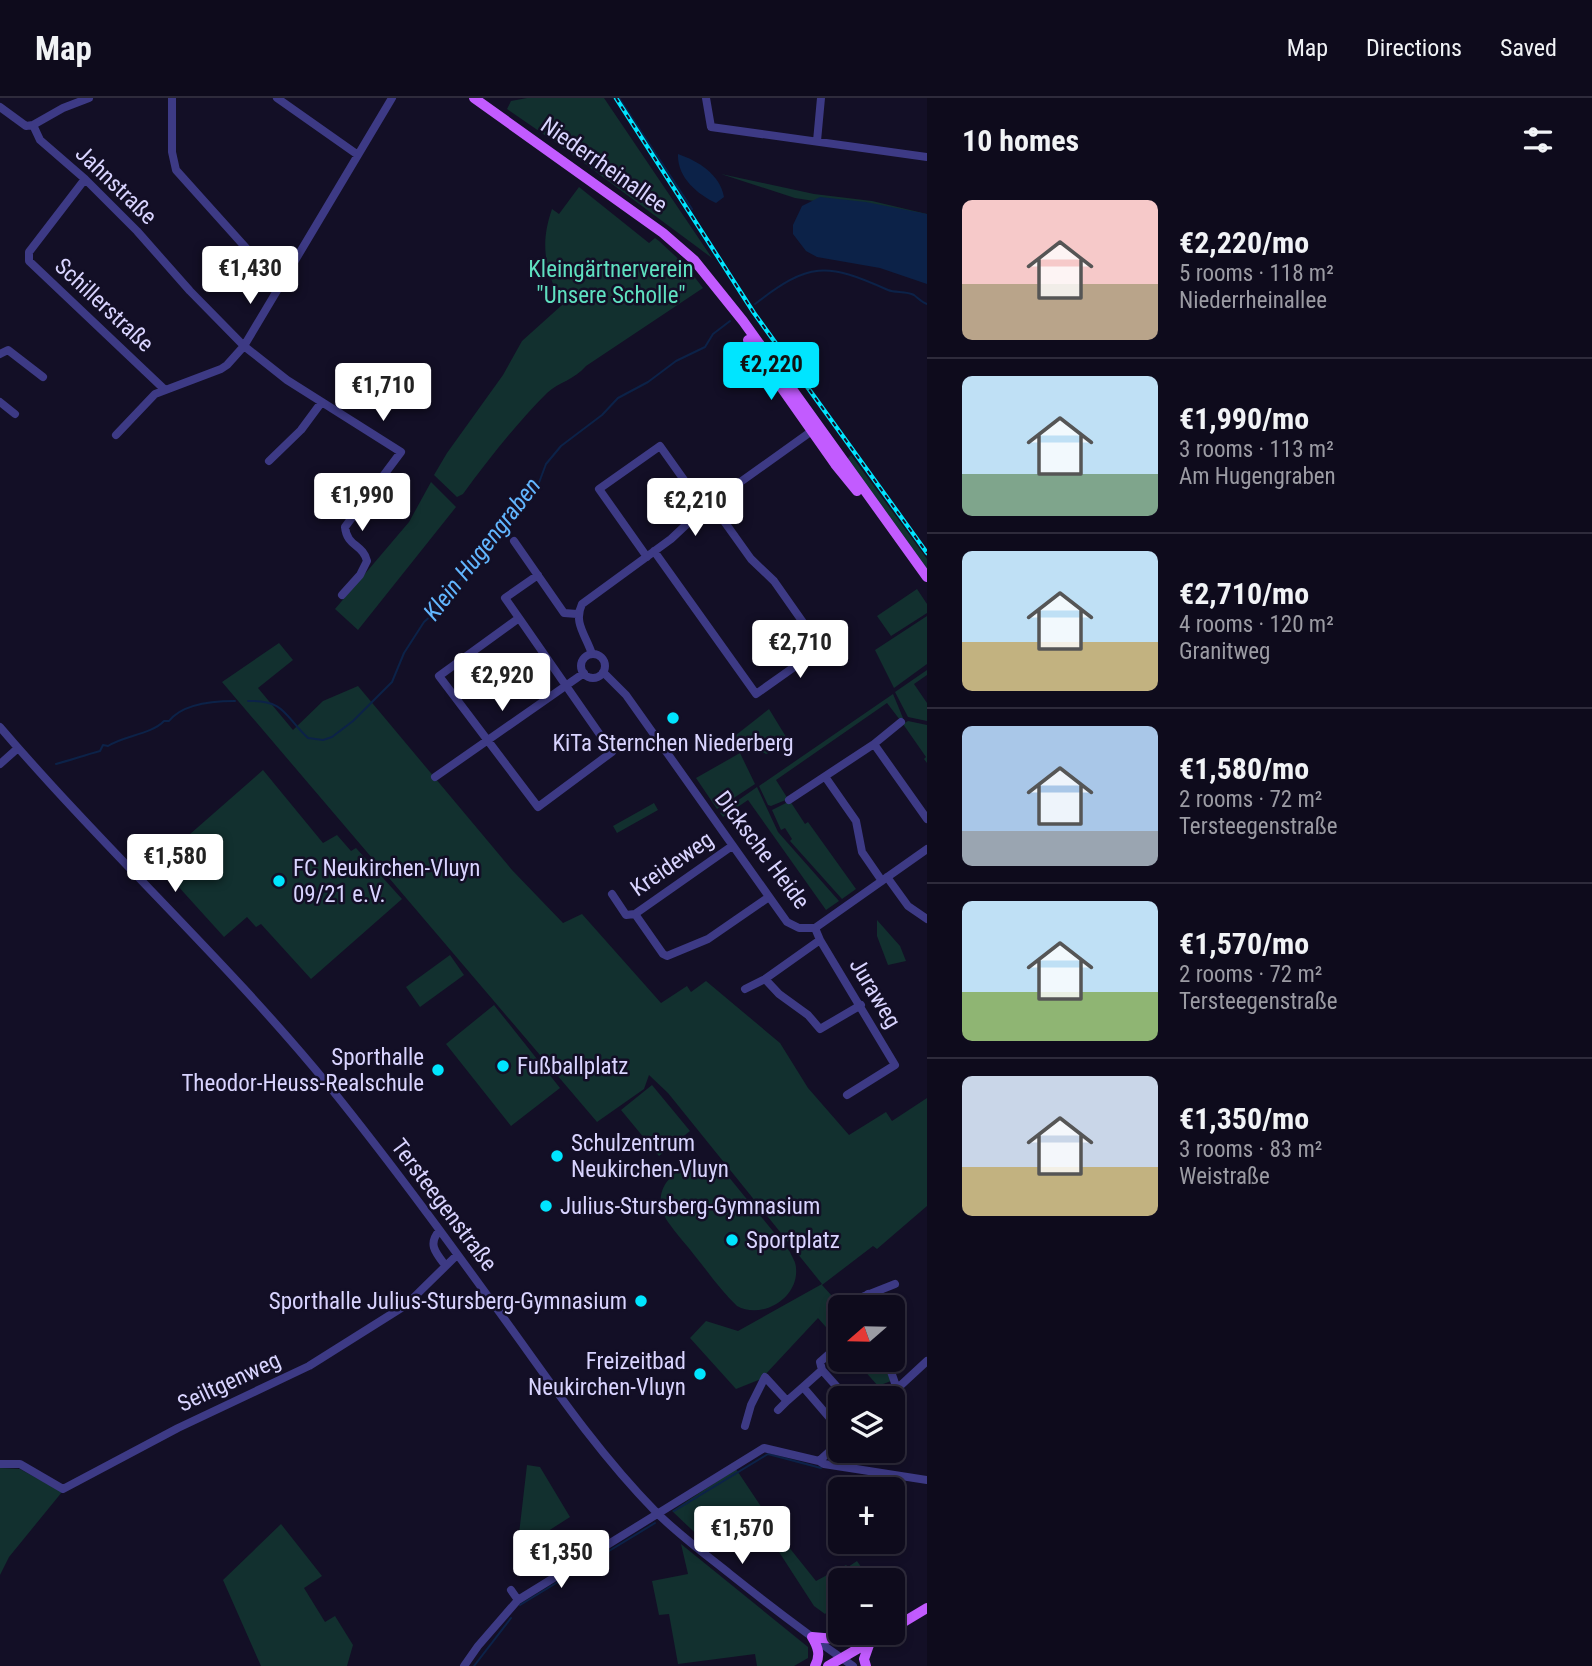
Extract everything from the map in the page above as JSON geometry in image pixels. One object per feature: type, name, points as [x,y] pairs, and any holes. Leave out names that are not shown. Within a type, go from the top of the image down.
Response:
[{"type":"main road","name":"Niederrheinallee","points":[[474,98],[675,243],[927,577]]},
{"type":"main road","name":"Niederrheinallee","points":[[815,429],[927,587]]},
{"type":"main road","points":[[905,1621],[927,1608]]},
{"type":"main road","points":[[815,1666],[818,1654],[812,1636],[828,1638]]},
{"type":"main road","points":[[828,1666],[865,1645]]},
{"type":"main road","points":[[866,1666],[864,1659],[869,1645]]},
{"type":"street","points":[[33,125],[64,107],[89,98]]},
{"type":"street","points":[[277,98],[358,155]]},
{"type":"street","points":[[116,435],[155,394],[221,369],[244,346],[392,98]]},
{"type":"street","points":[[706,98],[711,127],[927,158]]},
{"type":"street","points":[[817,141],[821,98]]},
{"type":"street","points":[[173,100],[172,152],[176,170],[264,268],[282,280]]},
{"type":"street","name":"Jahnstraße","points":[[0,107],[22,125],[33,125],[40,139],[85,179],[244,346],[321,402],[401,452],[345,527],[347,538],[363,551],[367,561],[360,575],[342,595]]},
{"type":"street","name":"Schillerstraße","points":[[85,179],[29,252],[29,261],[164,389]]},
{"type":"street","points":[[0,354],[8,351],[43,377]]},
{"type":"street","points":[[0,402],[15,414]]},
{"type":"street","points":[[269,461],[302,430],[321,402]]},
{"type":"street","points":[[584,673],[583,661],[592,654],[578,624],[577,614],[582,604],[671,539],[708,505],[815,429]]},
{"type":"street","points":[[660,446],[751,559],[774,582],[821,648],[756,694],[651,554],[599,489],[660,446]]},
{"type":"street","points":[[514,541],[564,613],[577,614]]},
{"type":"street","points":[[519,618],[439,676],[538,807],[612,752],[566,685],[505,598],[538,575]]},
{"type":"street","name":"Dicksche Heide","points":[[592,654],[599,655],[604,661],[603,672],[626,695],[787,922],[799,928],[815,928],[927,849]]},
{"type":"street","points":[[584,673],[594,677],[603,672]]},
{"type":"street","points":[[435,777],[584,673]]},
{"type":"street","points":[[789,800],[821,778],[826,778],[901,722]]},
{"type":"street","name":"Tersteegenstraße","points":[[0,727],[257,1001],[356,1119],[602,1451],[657,1514],[718,1565],[853,1666]]},
{"type":"street","points":[[874,744],[927,819]]},
{"type":"street","points":[[0,764],[18,748]]},
{"type":"street","points":[[826,778],[856,821],[862,852],[908,906],[927,919]]},
{"type":"street","name":"Kreideweg","points":[[611,894],[626,915],[635,914],[732,846]]},
{"type":"street","name":"Kreideweg","points":[[635,914],[667,956],[708,939],[769,897]]},
{"type":"street","name":"Juraweg","points":[[815,928],[895,1065],[847,1095]]},
{"type":"street","points":[[745,989],[765,979],[820,940]]},
{"type":"street","points":[[765,979],[779,994],[807,1015],[820,1030],[861,1005]]},
{"type":"street","points":[[439,1231],[433,1238],[432,1246],[445,1265]]},
{"type":"street","name":"Seiltgenweg","points":[[0,1464],[20,1464],[63,1489],[177,1428],[309,1366],[407,1305],[457,1255]]},
{"type":"street","points":[[868,1294],[895,1284]]},
{"type":"street","points":[[828,1355],[820,1362],[822,1370],[836,1386]]},
{"type":"street","points":[[900,1386],[927,1361]]},
{"type":"street","points":[[778,1410],[822,1370]]},
{"type":"street","points":[[745,1426],[751,1405],[765,1377],[787,1402]]},
{"type":"street","points":[[803,1387],[828,1416]]},
{"type":"street","points":[[464,1666],[519,1600],[764,1448],[824,1464],[927,1480]]},
{"type":"street","points":[[819,1461],[828,1453]]},
{"type":"street","points":[[511,1590],[519,1600]]},
{"type":"green space","points":[[527,98],[604,98],[712,258],[507,109],[511,101]]},
{"type":"green space","points":[[721,174],[814,194],[872,201],[927,214],[927,219],[795,198]]},
{"type":"green space","name":"Kleingärtnerverein \"Unsere Scholle\"","points":[[579,187],[649,243],[655,238],[659,241],[686,266],[703,288],[547,393],[503,442],[463,494],[457,497],[434,475],[503,375],[522,341],[562,305],[548,269],[546,235],[552,209],[559,214]]},
{"type":"green space","points":[[851,455],[927,559],[927,573],[846,460]]},
{"type":"green space","points":[[431,482],[456,507],[358,630],[335,609],[409,522]]},
{"type":"green space","points":[[917,589],[927,604],[927,613],[891,636],[877,616]]},
{"type":"green space","points":[[927,616],[927,664],[894,688],[875,650]]},
{"type":"green space","points":[[279,643],[293,660],[258,688],[293,730],[323,701],[358,686],[512,870],[563,923],[582,914],[661,1003],[687,986],[691,992],[706,981],[780,1043],[808,1088],[849,1135],[886,1112],[892,1121],[927,1098],[927,1206],[877,1249],[873,1246],[822,1285],[831,1295],[828,1295],[828,1329],[818,1318],[761,1379],[736,1389],[690,1338],[706,1321],[738,1331],[822,1284],[668,1093],[649,1075],[644,1089],[597,1122],[222,682]]},
{"type":"green space","points":[[927,670],[927,675],[914,684],[927,703],[927,721],[908,717],[895,692]]},
{"type":"green space","points":[[893,694],[903,718],[900,720],[887,703],[776,780],[788,799],[768,805],[759,786]]},
{"type":"green space","points":[[769,709],[791,745],[766,754],[746,743],[725,750],[722,746]]},
{"type":"green space","points":[[908,721],[927,725],[927,763],[924,759],[926,757],[903,724]]},
{"type":"green space","points":[[740,753],[755,784],[717,809],[696,778]]},
{"type":"green space","name":"FC Neukirchen-Vluyn 09/21 e.V.","points":[[263,770],[323,843],[337,835],[351,851],[356,848],[402,899],[311,979],[261,924],[256,927],[247,917],[224,937],[157,863]]},
{"type":"green space","points":[[757,787],[778,832],[839,901],[826,910],[748,800],[723,817],[720,813]]},
{"type":"green space","points":[[790,801],[856,889],[842,899],[790,841],[792,839],[785,828],[781,830],[772,810]]},
{"type":"green space","points":[[654,803],[658,810],[617,833],[613,826]]},
{"type":"green space","points":[[877,920],[900,946],[906,961],[888,965],[877,936]]},
{"type":"green space","points":[[450,955],[464,975],[420,1007],[406,987]]},
{"type":"green space","name":"Fußballplatz","points":[[494,1005],[560,1088],[511,1126],[446,1044]]},
{"type":"green space","points":[[652,1085],[690,1131],[659,1156],[621,1110]]},
{"type":"green space","name":"Sportplatz","points":[[698,1162],[719,1165],[790,1252],[796,1266],[795,1279],[792,1289],[777,1304],[757,1310],[737,1306],[668,1222],[661,1202],[665,1184],[679,1171]]},
{"type":"green space","points":[[866,1372],[888,1372],[891,1381],[878,1386]]},
{"type":"green space","points":[[527,1465],[540,1467],[570,1517],[517,1551]]},
{"type":"green space","points":[[0,1468],[20,1469],[62,1492],[9,1557],[0,1575]]},
{"type":"green space","points":[[736,1469],[784,1541],[816,1581],[828,1575],[828,1611],[825,1614],[814,1606],[757,1518],[710,1547],[672,1511]]},
{"type":"green space","points":[[281,1524],[322,1576],[304,1588],[325,1622],[335,1616],[353,1645],[347,1666],[261,1666],[223,1580]]},
{"type":"green space","points":[[681,1544],[808,1647],[808,1658],[794,1666],[757,1666],[755,1654],[678,1664],[669,1614],[659,1615],[652,1581],[688,1574]]},
{"type":"green space","points":[[857,1561],[862,1568],[840,1568],[846,1565],[848,1567]]},
{"type":"water","points":[[678,154],[693,160],[713,175],[724,197],[716,203],[695,190],[681,170]]},
{"type":"water","points":[[820,197],[866,202],[927,214],[927,284],[880,268],[817,257],[806,251],[793,234],[793,225],[802,206]]},
{"type":"waterway","points":[[619,98],[692,209]]},
{"type":"waterway","points":[[755,304],[790,280],[818,271],[849,274],[891,291],[914,295],[927,304]]},
{"type":"waterway","name":"Klein Hugengraben","points":[[248,701],[261,701],[277,706],[308,738],[323,740],[332,737],[353,721],[392,682],[404,653],[424,622],[462,578],[518,502],[537,488],[546,464],[561,446],[602,415],[618,398],[648,382],[676,361],[705,347],[713,334],[730,321]]},
{"type":"waterway","name":"Klein Hugengraben","points":[[56,764],[100,751],[103,745],[108,746],[152,729],[190,707],[235,701]]},
{"type":"waterway","points":[[674,1511],[768,1454],[821,1468]]},
{"type":"waterway","points":[[520,1605],[655,1523]]},
{"type":"waterway","points":[[474,1666],[511,1618]]},
{"type":"railway","points":[[616,98],[754,313],[927,553]]},
{"type":"place","name":"KiTa Sternchen Niederberg","points":[[673,718]]},
{"type":"place","name":"FC Neukirchen-Vluyn 09/21 e.V.","points":[[279,881]]},
{"type":"place","name":"Fußballplatz","points":[[503,1066]]},
{"type":"place","name":"Sporthalle Theodor-Heuss-Realschule","points":[[438,1070]]},
{"type":"place","name":"Schulzentrum Neukirchen-Vluyn","points":[[557,1156]]},
{"type":"place","name":"Julius-Stursberg-Gymnasium","points":[[546,1206]]},
{"type":"place","name":"Sportplatz","points":[[732,1240]]},
{"type":"place","name":"Sporthalle Julius-Stursberg-Gymnasium","points":[[641,1301]]},
{"type":"place","name":"Freizeitbad Neukirchen-Vluyn","points":[[700,1374]]}]
